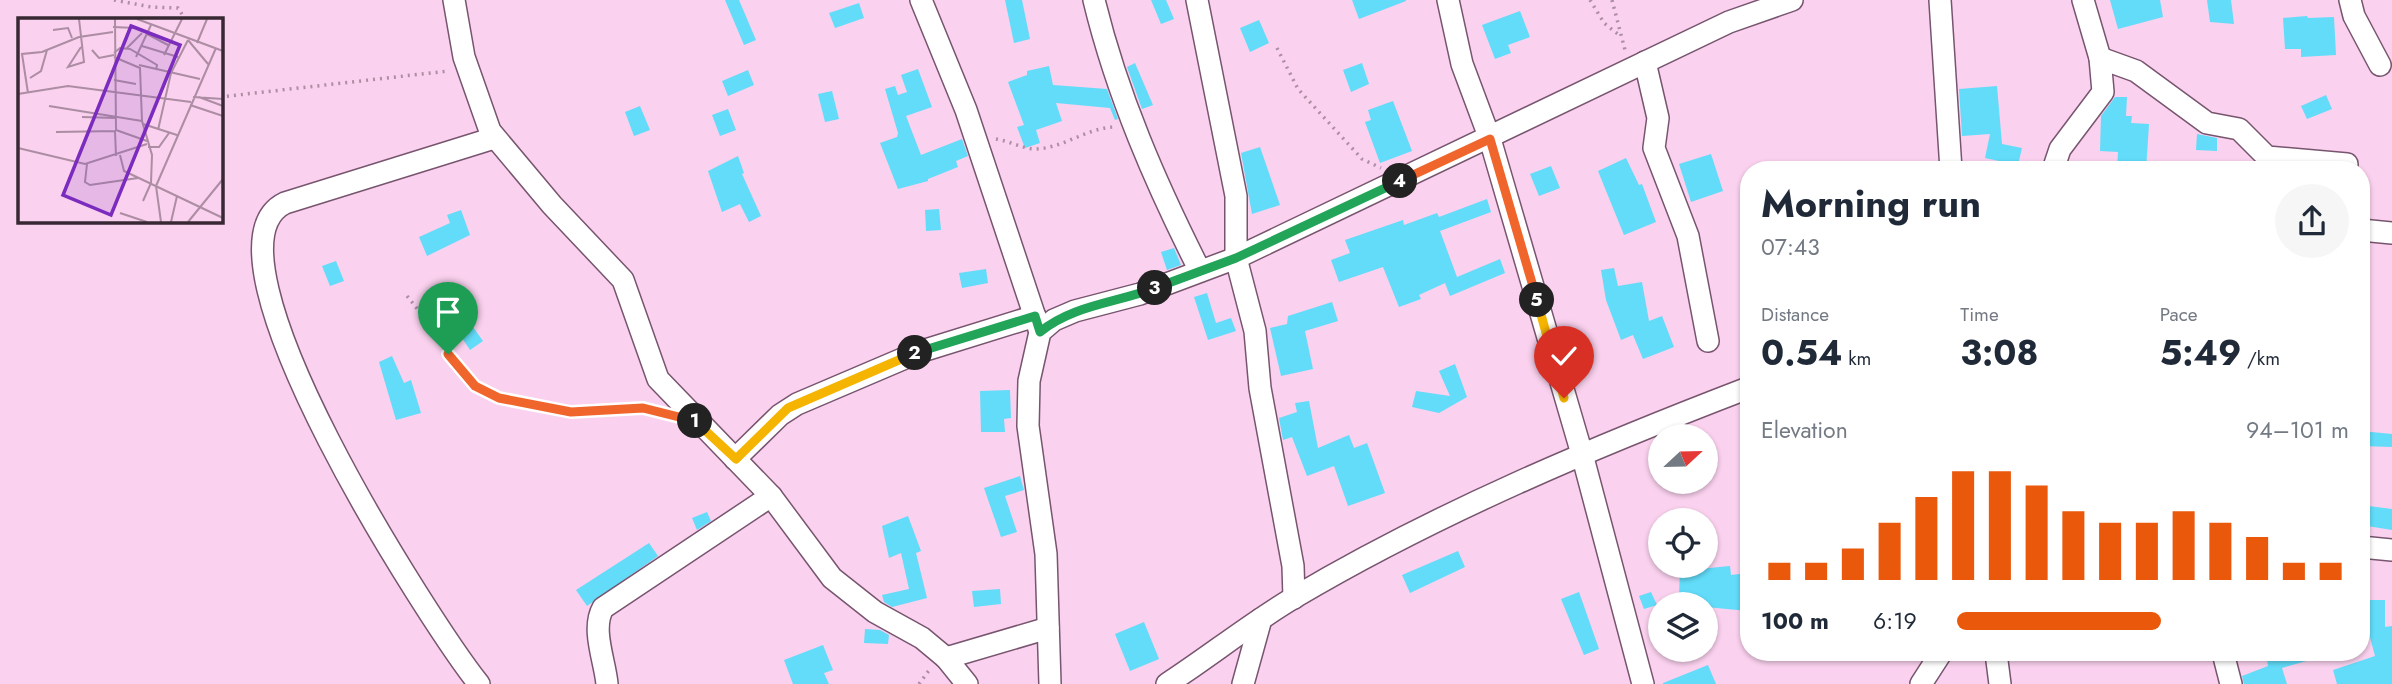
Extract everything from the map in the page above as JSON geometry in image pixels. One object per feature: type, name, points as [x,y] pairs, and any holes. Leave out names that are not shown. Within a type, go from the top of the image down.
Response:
[{"type":"street","points":[[454,0],[468,69],[480,107],[494,138],[552,205],[619,274],[658,379],[771,496],[841,587],[875,612],[910,630],[946,657],[967,684]]},
{"type":"street","points":[[921,0],[944,50],[978,143],[1038,324],[1028,381],[1028,426],[1046,555],[1050,684]]},
{"type":"street","points":[[1094,0],[1103,37],[1158,188],[1200,271]]},
{"type":"street","points":[[1198,0],[1238,212],[1236,258],[1255,331],[1260,388],[1293,566],[1294,598]]},
{"type":"street","points":[[1448,0],[1462,64],[1490,139],[1583,454],[1643,684]]},
{"type":"street","points":[[736,459],[788,408],[906,356],[1054,320],[1074,311],[1140,294],[1236,258],[1490,139],[1639,65],[1743,8],[1792,0]]},
{"type":"street","points":[[1940,0],[1950,161]]},
{"type":"street","points":[[2056,161],[2060,149],[2103,92],[2100,58],[2083,0]]},
{"type":"street","points":[[2350,0],[2354,16],[2380,65]]},
{"type":"street","points":[[2100,58],[2136,71],[2207,123],[2239,130],[2267,157],[2313,161]]},
{"type":"street","points":[[1639,65],[1658,118],[1654,148],[1688,236],[1708,341]]},
{"type":"street","points":[[479,684],[438,627],[377,530],[310,405],[285,344],[264,273],[262,246],[271,213],[285,203],[494,138]]},
{"type":"street","points":[[2370,234],[2392,233]]},
{"type":"street","points":[[1167,684],[1294,598],[1444,519],[1583,454],[1740,390]]},
{"type":"street","points":[[607,684],[598,622],[603,608],[771,496]]},
{"type":"street","points":[[2370,548],[2392,550]]},
{"type":"street","points":[[1243,684],[1261,619]]},
{"type":"street","points":[[946,657],[1048,628]]},
{"type":"street","points":[[1921,684],[1936,661]]},
{"type":"street","points":[[1997,661],[2000,684]]},
{"type":"street","points":[[2225,661],[2231,684]]},
{"type":"path","points":[[114,0],[151,7],[178,8],[183,18]]},
{"type":"path","points":[[1590,0],[1604,23],[1621,36]]},
{"type":"path","points":[[1612,0],[1621,36],[1639,65]]},
{"type":"path","points":[[1277,47],[1298,89],[1362,159],[1381,169],[1415,174]]},
{"type":"path","points":[[222,97],[468,69]]},
{"type":"path","points":[[978,143],[998,139],[1025,148],[1048,147],[1104,127],[1135,129]]},
{"type":"path","points":[[407,296],[430,323],[464,376],[475,386],[499,398],[571,412],[643,408],[666,414]]},
{"type":"building","points":[[725,0],[739,0],[756,40],[744,45]]},
{"type":"building","points":[[1005,0],[1022,0],[1030,39],[1014,43]]},
{"type":"building","points":[[1151,0],[1166,0],[1174,19],[1161,24]]},
{"type":"building","points":[[1352,0],[1406,0],[1406,1],[1359,19]]},
{"type":"building","points":[[2110,0],[2160,0],[2163,17],[2118,29]]},
{"type":"building","points":[[2207,0],[2231,0],[2234,24],[2210,22]]},
{"type":"building","points":[[859,3],[864,18],[835,28],[829,13]]},
{"type":"building","points":[[1520,11],[1530,37],[1508,45],[1511,53],[1495,59],[1482,25]]},
{"type":"building","points":[[2334,17],[2336,55],[2301,57],[2301,49],[2285,49],[2283,18]]},
{"type":"building","points":[[1259,20],[1269,43],[1250,52],[1240,28]]},
{"type":"building","points":[[1135,63],[1153,105],[1142,109],[1127,67]]},
{"type":"building","points":[[1362,63],[1369,84],[1351,92],[1343,70]]},
{"type":"building","points":[[1049,66],[1053,85],[1107,89],[1118,119],[1115,120],[1110,108],[1056,103],[1062,121],[1036,130],[1040,143],[1025,148],[1017,127],[1024,125],[1008,82],[1027,75],[1027,71]]},
{"type":"building","points":[[918,69],[932,107],[906,116],[921,155],[962,139],[968,156],[956,161],[958,167],[928,181],[898,189],[880,143],[897,137],[898,133],[885,89],[895,86],[898,95],[907,92],[901,75]]},
{"type":"building","points":[[748,70],[754,85],[728,96],[722,81]]},
{"type":"building","points":[[1997,86],[2002,144],[2022,148],[2019,161],[1985,158],[1990,134],[1962,136],[1959,89]]},
{"type":"building","points":[[832,91],[839,119],[825,122],[818,94]]},
{"type":"building","points":[[2326,95],[2332,109],[2307,119],[2301,106]]},
{"type":"building","points":[[2115,97],[2127,97],[2126,116],[2132,116],[2131,123],[2149,124],[2147,161],[2118,161],[2118,152],[2100,151],[2101,116]]},
{"type":"building","points":[[1393,101],[1412,151],[1380,163],[1365,122],[1371,120],[1368,110]]},
{"type":"building","points":[[640,106],[650,130],[634,136],[625,112]]},
{"type":"building","points":[[728,109],[736,130],[720,136],[712,115]]},
{"type":"building","points":[[2197,134],[2217,138],[2217,151],[2196,150]]},
{"type":"building","points":[[1260,147],[1280,205],[1252,214],[1241,153]]},
{"type":"building","points":[[1711,154],[1723,191],[1691,202],[1679,164]]},
{"type":"building","points":[[738,156],[744,173],[742,174],[761,216],[749,222],[740,204],[722,212],[708,171]]},
{"type":"building","points":[[1626,158],[1639,185],[1642,184],[1656,222],[1624,235],[1598,171]]},
{"type":"building","points":[[1551,166],[1560,188],[1539,196],[1530,174]]},
{"type":"building","points":[[1487,199],[1491,212],[1440,231],[1457,277],[1500,259],[1505,273],[1450,296],[1445,283],[1419,295],[1421,299],[1399,307],[1383,267],[1339,282],[1331,260],[1350,253],[1345,240],[1403,220],[1404,225],[1437,213],[1439,217]]},
{"type":"building","points":[[939,209],[941,230],[926,231],[925,210]]},
{"type":"building","points":[[461,210],[470,235],[427,256],[419,237],[450,223],[447,215]]},
{"type":"building","points":[[1174,248],[1181,265],[1167,270],[1161,252]]},
{"type":"building","points":[[336,261],[344,281],[330,286],[322,266]]},
{"type":"building","points":[[1614,268],[1618,286],[1642,282],[1649,321],[1662,316],[1674,347],[1643,359],[1633,335],[1621,340],[1606,300],[1601,270]]},
{"type":"building","points":[[986,269],[988,283],[962,288],[959,273]]},
{"type":"building","points":[[1207,293],[1216,323],[1231,318],[1236,331],[1208,340],[1194,297]]},
{"type":"building","points":[[1332,302],[1338,321],[1305,331],[1313,369],[1281,376],[1270,328],[1287,324],[1288,316]]},
{"type":"building","points":[[473,327],[483,341],[470,350],[460,335]]},
{"type":"building","points":[[392,356],[404,383],[411,380],[421,413],[396,420],[379,362]]},
{"type":"building","points":[[1455,364],[1467,397],[1439,413],[1412,407],[1416,391],[1450,396],[1439,371]]},
{"type":"building","points":[[1010,390],[1011,418],[1004,419],[1005,432],[981,432],[980,391]]},
{"type":"building","points":[[1309,401],[1318,448],[1349,435],[1354,448],[1367,443],[1385,493],[1348,506],[1334,466],[1307,476],[1292,437],[1283,440],[1279,418],[1297,412],[1295,403]]},
{"type":"building","points":[[2370,432],[2392,434],[2392,447],[2370,446]]},
{"type":"building","points":[[1020,476],[1024,490],[1005,496],[1017,532],[1001,537],[984,488]]},
{"type":"building","points":[[2370,506],[2392,509],[2392,530],[2370,526]]},
{"type":"building","points":[[707,512],[711,521],[697,530],[692,518]]},
{"type":"building","points":[[908,516],[921,551],[916,553],[927,598],[892,607],[884,602],[882,595],[909,589],[901,553],[889,558],[882,526]]},
{"type":"building","points":[[649,543],[658,556],[587,606],[576,590]]},
{"type":"building","points":[[1458,551],[1465,567],[1410,593],[1402,575]]},
{"type":"building","points":[[1730,566],[1731,575],[1740,574],[1740,610],[1718,608],[1718,592],[1679,592],[1680,578],[1718,578],[1718,567]]},
{"type":"building","points":[[1000,589],[1001,604],[974,607],[972,591]]},
{"type":"building","points":[[1579,592],[1599,649],[1584,655],[1561,599]]},
{"type":"building","points":[[1648,593],[1648,608],[1644,609],[1639,596]]},
{"type":"building","points":[[2370,600],[2385,600],[2385,627],[2392,626],[2392,684],[2337,684],[2333,670],[2360,661],[2370,661],[2370,658],[2375,656],[2370,637]]},
{"type":"building","points":[[1144,622],[1159,659],[1130,671],[1115,634]]},
{"type":"building","points":[[865,629],[880,630],[889,635],[888,644],[864,643]]},
{"type":"building","points":[[823,645],[833,670],[824,673],[829,684],[793,684],[784,660]]},
{"type":"building","points":[[2267,661],[2307,661],[2282,668],[2287,684],[2244,684],[2242,676],[2268,666]]},
{"type":"building","points":[[1708,665],[1716,684],[1663,684],[1663,683]]},
{"type":"route","points":[[448,354],[475,386],[499,398],[571,412],[643,408],[699,422],[736,459],[788,408],[881,366],[1035,316],[1040,332],[1054,320],[1074,311],[1140,294],[1236,258],[1490,139],[1564,398]]}]
